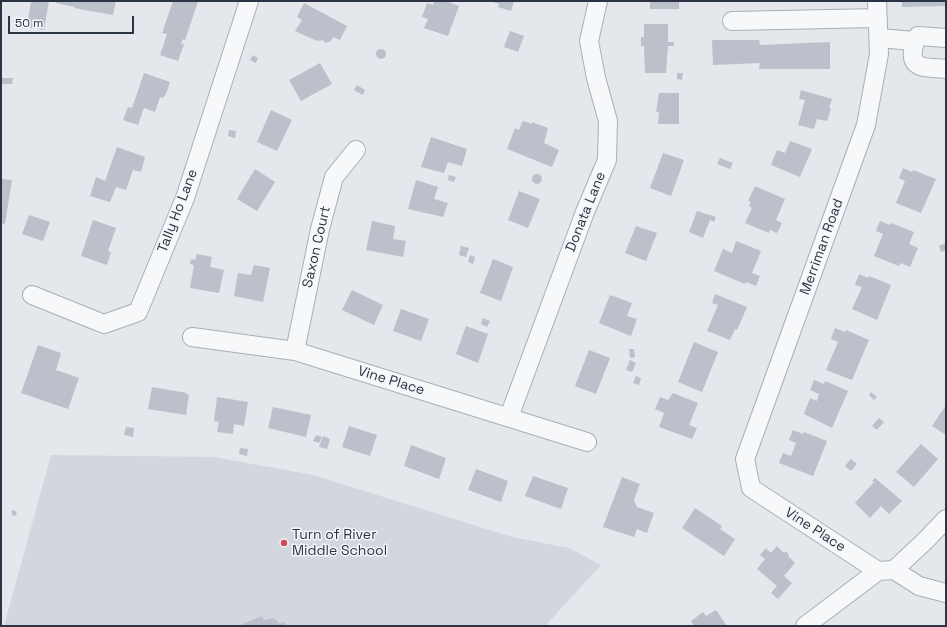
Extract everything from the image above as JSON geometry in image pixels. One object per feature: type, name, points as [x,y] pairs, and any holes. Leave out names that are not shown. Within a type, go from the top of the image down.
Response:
[{"type":"street","name":"Tally Ho Lane","points":[[32,295],[104,324],[138,312],[185,198],[249,1]]},
{"type":"street","name":"Donata Lane","points":[[508,417],[580,226],[607,160],[608,121],[596,78],[589,41],[598,1]]},
{"type":"street","points":[[732,21],[878,9]]},
{"type":"street","name":"Merriman Road","points":[[751,488],[745,459],[866,125],[880,54],[878,9]]},
{"type":"street","points":[[946,38],[918,36],[914,41],[912,59],[913,63],[918,66],[946,69]]},
{"type":"street","points":[[879,38],[914,41]]},
{"type":"street","name":"Saxon Court","points":[[295,351],[320,228],[334,177],[356,150]]},
{"type":"street","name":"Vine Place","points":[[192,337],[295,351],[587,442]]},
{"type":"street","name":"Vine Place","points":[[751,488],[886,570],[919,586],[946,593]]},
{"type":"street","points":[[805,626],[886,570],[926,540],[946,519]]},
{"type":"shaded area","name":"Turn of River Middle School","points":[[51,455],[214,457],[313,475],[512,537],[569,548],[601,565],[545,626],[4,626]]},
{"type":"building","points":[[31,1],[49,1],[44,30],[27,27]]},
{"type":"building","points":[[56,1],[116,1],[113,15],[74,8],[75,7],[56,3]]},
{"type":"building","points":[[173,1],[198,2],[185,40],[183,39],[181,44],[184,44],[178,61],[160,55],[167,34],[162,33]]},
{"type":"building","points":[[434,1],[446,1],[459,6],[448,36],[424,28],[428,19],[422,17],[427,3],[433,5]]},
{"type":"building","points":[[490,1],[514,1],[511,11],[498,7],[499,4]]},
{"type":"building","points":[[650,1],[679,1],[679,9],[650,9]]},
{"type":"building","points":[[902,1],[946,1],[946,6],[902,7]]},
{"type":"building","points":[[304,3],[347,26],[340,40],[333,37],[331,41],[326,43],[322,40],[317,41],[295,31],[302,20],[297,17]]},
{"type":"building","points":[[644,24],[668,24],[668,42],[674,42],[674,46],[668,46],[666,73],[645,73],[644,46],[641,46],[641,37],[644,37]]},
{"type":"building","points":[[510,31],[524,36],[518,52],[504,47]]},
{"type":"building","points":[[712,40],[759,40],[760,45],[830,42],[830,69],[759,69],[760,63],[713,65]]},
{"type":"building","points":[[379,49],[383,49],[385,50],[385,58],[379,59],[376,56],[376,52]]},
{"type":"building","points":[[253,55],[258,58],[256,63],[250,60]]},
{"type":"building","points":[[320,63],[332,84],[301,101],[289,80]]},
{"type":"building","points":[[144,73],[170,82],[166,94],[163,98],[160,97],[155,112],[144,108],[138,125],[123,120],[128,107],[132,108]]},
{"type":"building","points":[[677,73],[683,73],[682,80],[677,79]]},
{"type":"building","points":[[1,78],[13,78],[12,84],[1,84]]},
{"type":"building","points":[[357,85],[365,90],[363,95],[354,90]]},
{"type":"building","points":[[801,90],[832,99],[829,108],[831,109],[827,121],[817,119],[814,129],[798,125],[805,100],[799,99]]},
{"type":"building","points":[[659,93],[679,93],[679,124],[658,124],[659,112],[656,112]]},
{"type":"building","points":[[271,110],[292,120],[277,151],[257,142]]},
{"type":"building","points":[[523,121],[532,124],[532,122],[548,128],[544,143],[559,150],[552,167],[507,149],[515,128],[519,130]]},
{"type":"building","points":[[229,130],[236,131],[235,138],[228,136]]},
{"type":"building","points":[[431,137],[467,149],[462,166],[448,162],[444,173],[421,167]]},
{"type":"building","points":[[790,141],[812,149],[800,177],[771,165],[777,150],[785,153]]},
{"type":"building","points":[[117,147],[145,157],[141,172],[133,170],[126,190],[116,187],[110,202],[90,196],[96,177],[105,181]]},
{"type":"building","points":[[663,153],[684,160],[671,196],[650,188]]},
{"type":"building","points":[[720,158],[733,163],[730,169],[717,164]]},
{"type":"building","points":[[903,168],[912,172],[913,170],[936,179],[921,213],[896,203],[905,181],[899,178]]},
{"type":"building","points":[[255,169],[275,182],[257,211],[237,199]]},
{"type":"building","points":[[537,174],[542,179],[537,184],[532,179]]},
{"type":"building","points":[[449,175],[456,177],[454,182],[448,180]]},
{"type":"building","points":[[1,179],[12,180],[5,224],[1,223]]},
{"type":"building","points":[[416,180],[438,187],[434,199],[448,203],[443,217],[408,209]]},
{"type":"building","points":[[755,186],[785,199],[776,220],[782,223],[777,233],[770,230],[769,233],[745,223],[752,208],[749,206],[751,202],[748,201]]},
{"type":"building","points":[[519,191],[540,199],[528,228],[508,220]]},
{"type":"building","points":[[697,211],[716,217],[714,222],[710,220],[703,238],[689,232]]},
{"type":"building","points":[[29,215],[50,222],[43,241],[22,234]]},
{"type":"building","points":[[93,220],[116,228],[108,251],[111,252],[107,265],[81,256]]},
{"type":"building","points":[[372,221],[395,226],[393,239],[406,241],[403,257],[366,250]]},
{"type":"building","points":[[880,221],[890,225],[891,223],[914,232],[909,244],[918,248],[910,267],[901,263],[899,266],[874,256],[883,234],[876,231]]},
{"type":"building","points":[[636,226],[657,233],[646,261],[625,253]]},
{"type":"building","points":[[736,241],[761,251],[752,273],[760,276],[756,286],[746,282],[745,284],[714,271],[723,249],[732,253]]},
{"type":"building","points":[[946,243],[946,250],[941,252],[939,246]]},
{"type":"building","points":[[461,246],[469,248],[466,257],[459,255]]},
{"type":"building","points":[[197,254],[212,257],[210,267],[224,270],[219,293],[190,288],[194,265],[190,264],[191,259],[195,260]]},
{"type":"building","points":[[470,255],[475,257],[473,264],[468,262]]},
{"type":"building","points":[[493,259],[513,267],[501,301],[480,293]]},
{"type":"building","points":[[254,265],[270,268],[263,302],[234,296],[238,273],[251,275]]},
{"type":"building","points":[[859,274],[868,278],[869,276],[891,285],[877,320],[852,309],[862,287],[855,285]]},
{"type":"building","points":[[352,290],[383,305],[374,325],[342,310]]},
{"type":"building","points":[[715,294],[747,307],[737,330],[735,329],[730,340],[707,331],[718,305],[712,303]]},
{"type":"building","points":[[610,295],[632,303],[627,316],[637,319],[631,336],[599,323]]},
{"type":"building","points":[[401,309],[429,319],[421,341],[393,331]]},
{"type":"building","points":[[483,318],[490,321],[487,327],[481,324]]},
{"type":"building","points":[[466,326],[488,334],[478,363],[456,354]]},
{"type":"building","points":[[835,328],[845,332],[846,330],[869,340],[852,380],[826,370],[838,342],[831,339]]},
{"type":"building","points":[[694,342],[718,352],[702,392],[678,382]]},
{"type":"building","points":[[38,345],[61,353],[56,370],[79,378],[68,409],[21,393]]},
{"type":"building","points":[[629,349],[634,349],[635,357],[630,358]]},
{"type":"building","points":[[589,350],[610,358],[596,394],[575,386]]},
{"type":"building","points":[[630,360],[636,363],[632,372],[626,370]]},
{"type":"building","points":[[636,376],[641,378],[639,385],[633,383]]},
{"type":"building","points":[[814,380],[824,384],[825,381],[848,391],[832,428],[804,414],[810,398],[817,401],[819,394],[810,390]]},
{"type":"building","points":[[152,387],[187,393],[186,394],[189,395],[186,415],[148,409]]},
{"type":"building","points":[[871,392],[877,397],[874,400],[869,395]]},
{"type":"building","points":[[673,393],[698,403],[689,425],[697,428],[692,439],[659,427],[664,413],[655,409],[660,397],[668,400]]},
{"type":"building","points":[[217,397],[248,402],[244,426],[234,424],[233,434],[217,432],[219,422],[214,421]]},
{"type":"building","points":[[946,405],[946,435],[932,426]]},
{"type":"building","points":[[273,407],[311,415],[306,437],[268,428]]},
{"type":"building","points":[[879,418],[884,422],[877,430],[872,426]]},
{"type":"building","points":[[349,426],[377,435],[370,456],[342,447]]},
{"type":"building","points":[[126,427],[134,428],[133,437],[124,435]]},
{"type":"building","points":[[793,430],[803,434],[804,432],[827,441],[813,476],[779,463],[783,453],[791,456],[796,443],[789,440]]},
{"type":"building","points":[[316,435],[322,437],[319,443],[313,441]]},
{"type":"building","points":[[323,436],[330,439],[327,449],[319,447]]},
{"type":"building","points":[[921,444],[938,459],[914,487],[896,472]]},
{"type":"building","points":[[411,445],[446,458],[439,479],[404,466]]},
{"type":"building","points":[[240,448],[248,449],[247,456],[239,454]]},
{"type":"building","points":[[851,459],[857,464],[851,471],[845,466]]},
{"type":"building","points":[[476,469],[508,481],[501,502],[468,490]]},
{"type":"building","points":[[533,476],[568,488],[561,509],[525,496]]},
{"type":"building","points":[[622,477],[640,484],[634,500],[637,507],[654,513],[647,533],[637,529],[634,537],[603,527]]},
{"type":"building","points":[[875,478],[902,501],[889,514],[881,506],[870,518],[855,503],[874,482],[872,481]]},
{"type":"building","points":[[695,508],[722,526],[720,529],[735,539],[724,556],[682,528]]},
{"type":"building","points":[[15,510],[17,515],[13,516],[11,511]]},
{"type":"building","points":[[777,546],[784,553],[786,551],[789,555],[788,556],[795,563],[784,576],[792,583],[778,599],[771,593],[777,586],[757,569],[765,559],[760,555],[766,548],[771,553]]},
{"type":"building","points":[[716,610],[727,626],[694,626],[691,621],[703,612],[706,616]]},
{"type":"building","points":[[262,616],[264,620],[274,618],[280,624],[284,622],[287,626],[238,626]]},
{"type":"place","name":"Turn of River Middle School","points":[[284,543]]}]
